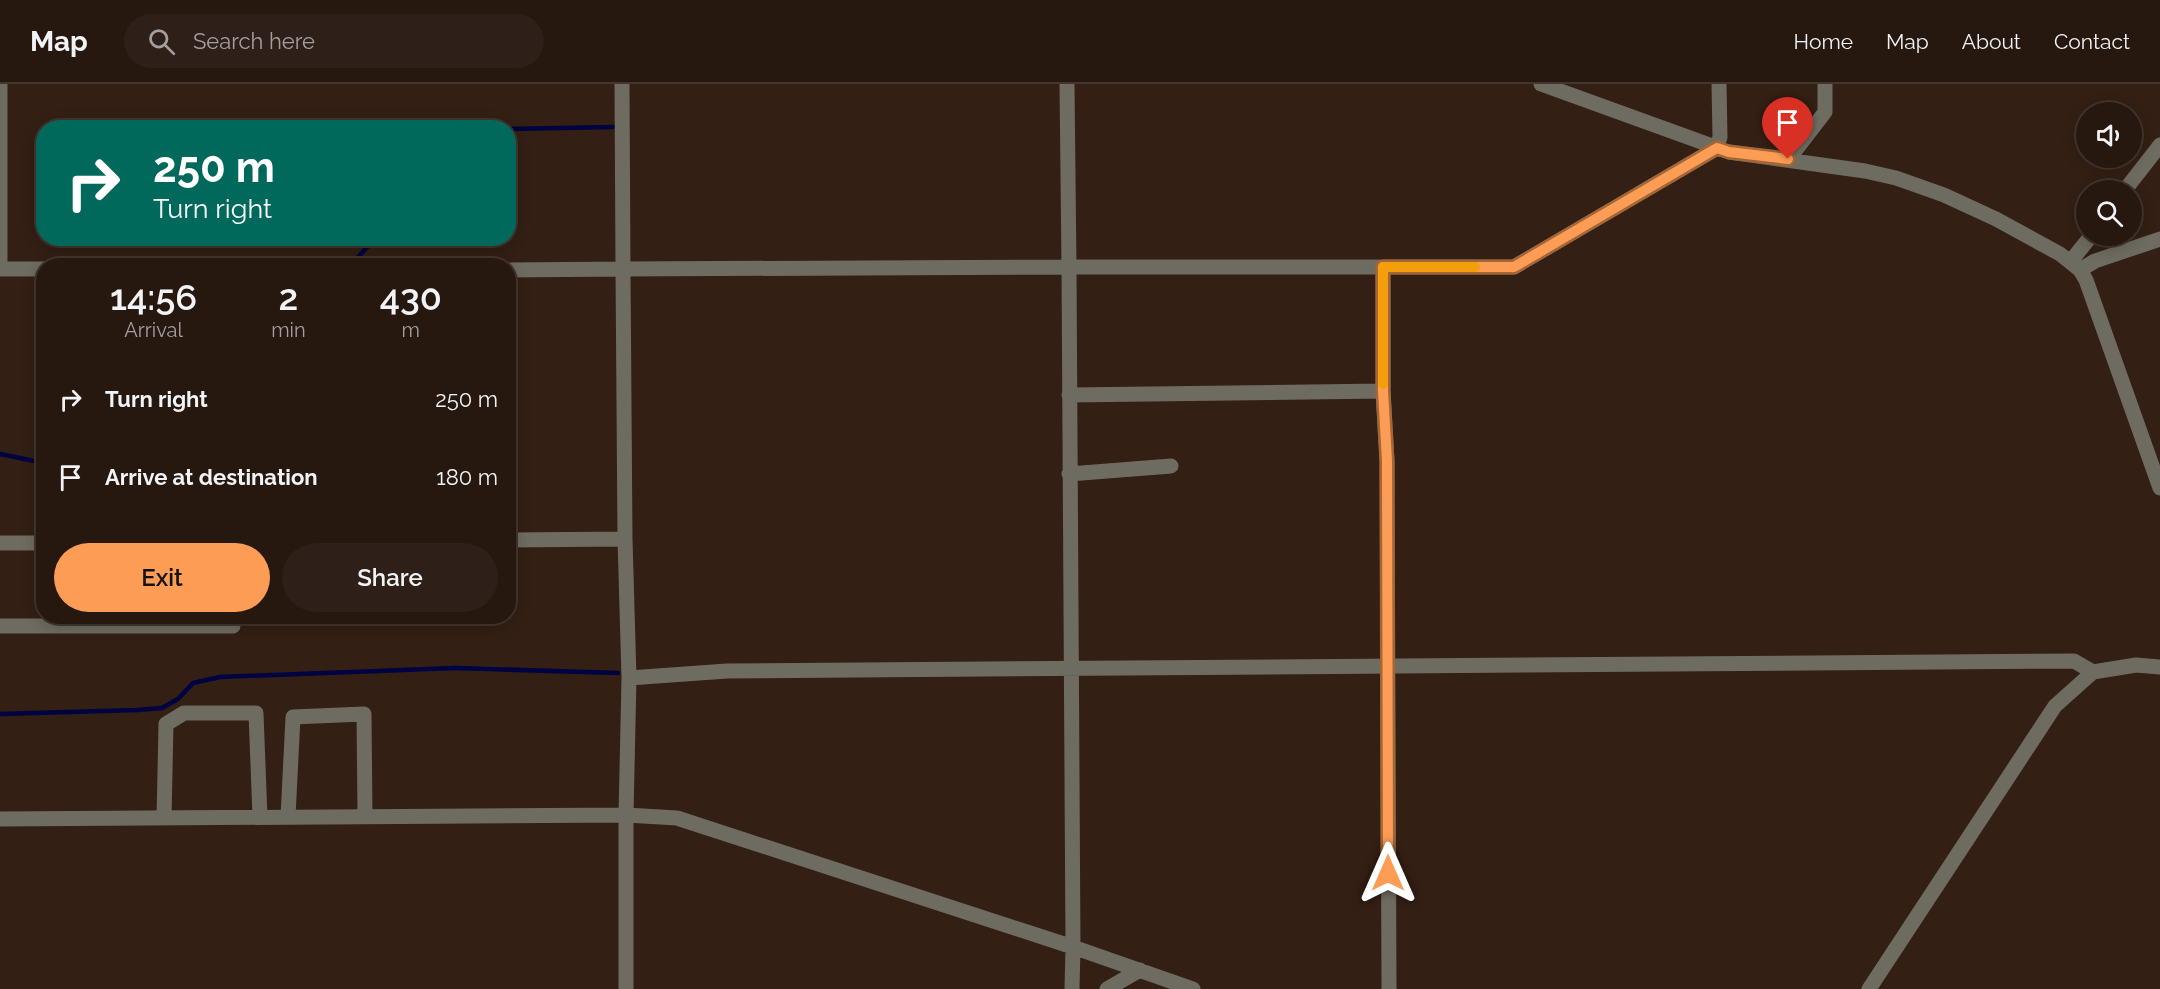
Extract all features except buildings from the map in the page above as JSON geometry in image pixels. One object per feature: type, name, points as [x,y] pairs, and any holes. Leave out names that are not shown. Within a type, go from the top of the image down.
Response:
[{"type":"street","points":[[0,84],[0,263]]},
{"type":"street","points":[[622,84],[625,539],[629,678],[626,815],[627,989]]},
{"type":"street","points":[[1066,84],[1072,989]]},
{"type":"street","points":[[1541,84],[1729,152],[1788,159],[1896,178],[1996,219],[2076,266],[2086,280],[2160,488]]},
{"type":"street","points":[[516,270],[1514,267],[1717,148],[1720,137],[1719,84]]},
{"type":"street","points":[[1788,159],[1825,112],[1825,84]]},
{"type":"street","points":[[2134,180],[2160,146]]},
{"type":"street","points":[[2076,266],[2160,239]]},
{"type":"street","points":[[2076,266],[2086,246]]},
{"type":"street","points":[[1383,267],[1383,391],[1387,461],[1389,989]]},
{"type":"street","points":[[0,269],[36,269]]},
{"type":"street","points":[[1069,395],[1383,391]]},
{"type":"street","points":[[1069,474],[1171,466]]},
{"type":"street","points":[[516,540],[625,539]]},
{"type":"street","points":[[0,543],[36,543]]},
{"type":"street","points":[[0,626],[56,624]]},
{"type":"street","points":[[196,624],[233,626],[233,624]]},
{"type":"street","points":[[629,678],[728,672],[2074,661],[2093,672]]},
{"type":"street","points":[[1869,989],[2055,706],[2093,672],[2136,665],[2160,666]]},
{"type":"street","points":[[164,818],[166,724],[184,712],[256,713],[260,817]]},
{"type":"street","points":[[288,817],[293,717],[364,714],[365,816]]},
{"type":"street","points":[[0,819],[626,815],[676,818],[1072,947],[1193,989]]},
{"type":"street","points":[[1107,989],[1140,970]]},
{"type":"waterway","points":[[516,129],[613,127]]},
{"type":"waterway","points":[[357,258],[368,246]]},
{"type":"waterway","points":[[0,454],[36,461]]},
{"type":"waterway","points":[[0,714],[162,708],[178,699],[193,683],[220,677],[455,668],[618,673]]},
{"type":"slow traffic","points":[[1383,384],[1383,267],[1475,267]]},
{"type":"route","points":[[1388,873],[1387,461],[1383,391],[1383,267],[1514,267],[1717,148],[1729,152],[1788,159]]}]
